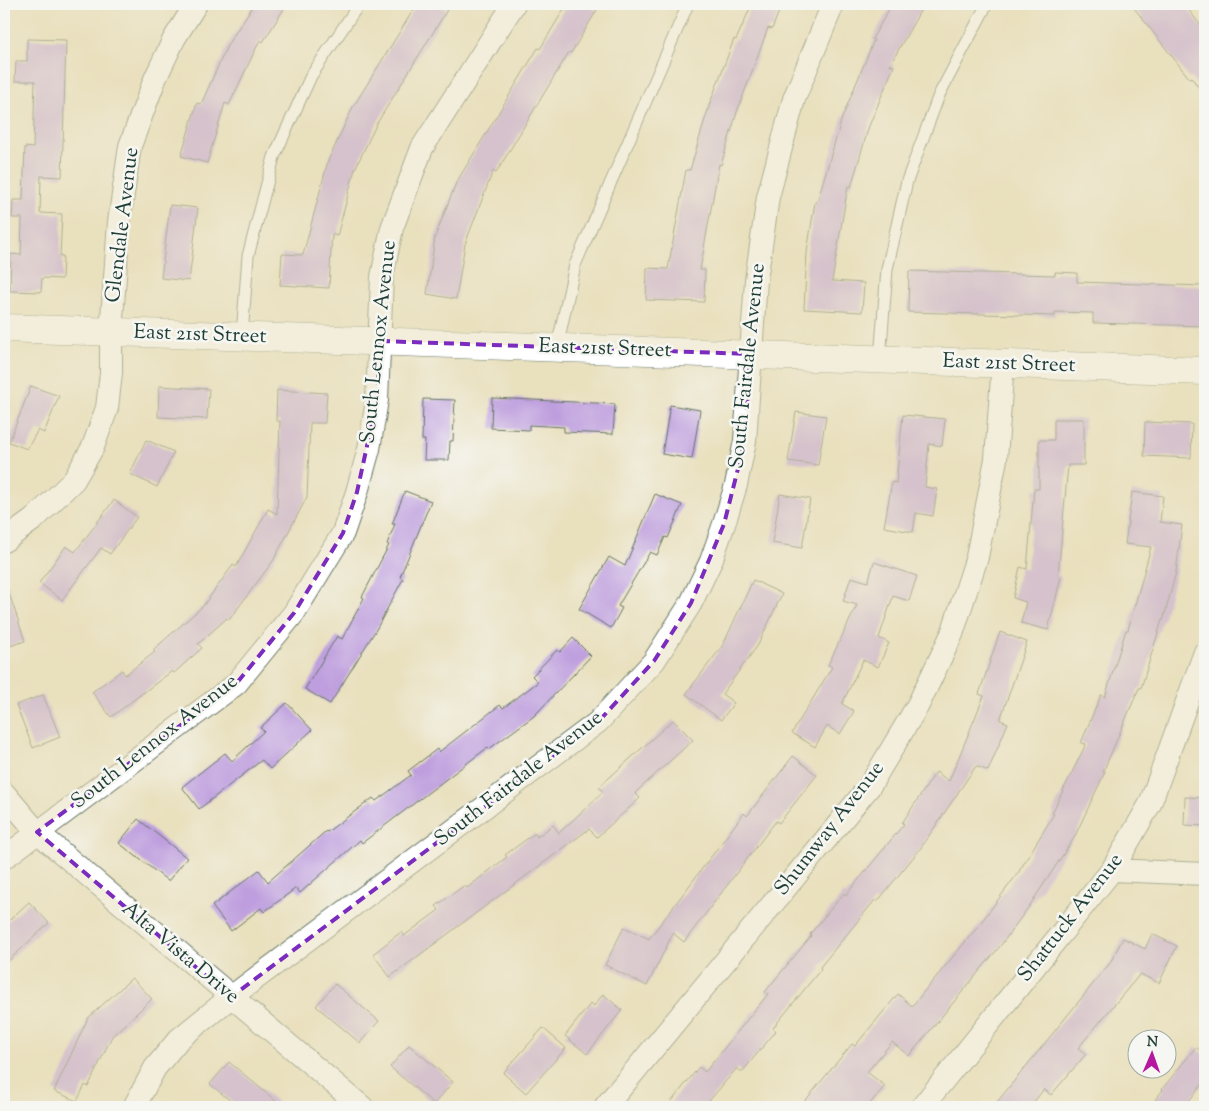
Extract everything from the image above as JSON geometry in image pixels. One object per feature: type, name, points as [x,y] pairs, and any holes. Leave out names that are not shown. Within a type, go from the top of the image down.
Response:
[{"type":"street","name":"Glendale Avenue","points":[[4,541],[34,519],[74,480],[93,447],[107,408],[111,374],[111,332],[119,222],[130,146],[155,78],[174,39],[196,4]]},
{"type":"street","name":"South Lennox Avenue","points":[[4,858],[236,684],[294,613],[343,533],[369,449],[377,400],[382,277],[392,228],[422,148],[514,4]]},
{"type":"street","name":"South Fairdale Avenue","points":[[134,1107],[155,1068],[179,1040],[231,997],[598,722],[654,661],[691,603],[724,524],[736,485],[745,440],[756,280],[768,197],[794,99],[833,4]]},
{"type":"street","name":"East 21st Street","points":[[4,328],[1205,371]]},
{"type":"street","name":"Shumway Avenue","points":[[605,1107],[869,787],[918,705],[952,634],[977,557],[996,460],[1003,363]]},
{"type":"street","name":"Shattuck Avenue","points":[[922,1107],[1112,870],[1150,804],[1205,652]]},
{"type":"street","name":"Alta Vista Drive","points":[[4,793],[37,832],[362,1107]]},
{"type":"street","points":[[1112,870],[1205,874]]},
{"type":"lane","points":[[242,336],[248,256],[274,157],[311,76],[359,4]]},
{"type":"lane","points":[[556,347],[575,265],[688,4]]},
{"type":"lane","points":[[880,359],[887,269],[907,181],[939,95],[987,4]]},
{"type":"highlighted area","points":[[380,341],[750,354],[745,441],[724,524],[691,603],[654,661],[598,722],[231,997],[37,832],[236,684],[294,613],[343,533],[357,492],[377,400]]},
{"type":"building","points":[[254,4],[287,4],[263,42],[260,40],[229,105],[225,103],[207,163],[181,156],[197,103],[201,104],[228,44]]},
{"type":"building","points":[[417,4],[436,4],[447,10],[377,123],[355,169],[337,236],[332,234],[329,288],[280,285],[282,254],[303,255],[328,161],[353,107]]},
{"type":"building","points":[[567,4],[586,4],[597,10],[571,53],[569,52],[496,173],[493,171],[465,244],[456,299],[427,294],[435,237],[456,183]]},
{"type":"building","points":[[752,4],[782,4],[772,29],[768,28],[737,112],[721,165],[719,164],[700,270],[705,270],[704,302],[646,300],[647,268],[668,269],[686,170],[690,170],[709,106],[734,39],[736,40]]},
{"type":"building","points":[[892,4],[924,4],[890,65],[894,66],[869,126],[851,187],[848,186],[832,281],[864,283],[862,312],[804,309],[807,252],[815,202],[817,202],[842,118],[874,40],[872,39]]},
{"type":"building","points":[[1131,4],[1184,4],[1205,31],[1205,96],[1191,77],[1189,78]]},
{"type":"building","points":[[27,39],[66,40],[62,177],[41,176],[40,213],[62,214],[60,256],[63,256],[62,279],[42,278],[41,292],[10,291],[11,254],[21,255],[22,218],[12,218],[13,200],[23,200],[25,147],[33,148],[35,81],[15,81],[16,61],[27,61]]},
{"type":"building","points":[[170,205],[198,208],[189,281],[161,278]]},
{"type":"building","points":[[909,271],[1055,275],[1055,272],[1077,273],[1077,282],[1205,286],[1205,326],[1093,323],[1093,313],[1055,312],[1055,316],[908,312]]},
{"type":"building","points":[[31,386],[59,396],[44,433],[38,430],[27,449],[9,442]]},
{"type":"building","points":[[159,386],[209,389],[207,419],[158,417]]},
{"type":"building","points":[[277,390],[327,393],[325,423],[310,423],[307,497],[273,561],[229,620],[227,618],[198,644],[202,648],[174,673],[172,671],[111,717],[92,692],[122,670],[125,675],[155,652],[153,650],[203,606],[233,565],[236,567],[268,509],[277,514],[280,421],[276,421]]},
{"type":"building","points":[[492,398],[615,404],[613,434],[564,432],[564,427],[529,425],[529,430],[491,428]]},
{"type":"building","points":[[423,399],[455,400],[453,441],[450,441],[449,460],[424,460],[425,440],[422,440]]},
{"type":"building","points":[[670,405],[700,410],[692,459],[662,454]]},
{"type":"building","points":[[796,412],[826,416],[818,465],[788,461]]},
{"type":"building","points":[[903,415],[945,419],[942,446],[929,444],[925,487],[937,489],[933,516],[916,513],[913,532],[884,527],[892,482],[896,483]]},
{"type":"building","points":[[1054,419],[1084,419],[1084,465],[1068,465],[1058,576],[1061,577],[1048,630],[1021,623],[1026,602],[1013,598],[1020,567],[1027,569],[1034,489],[1039,489],[1039,440],[1054,440]]},
{"type":"building","points":[[1145,422],[1192,424],[1191,458],[1144,456]]},
{"type":"building","points":[[146,440],[174,452],[157,487],[130,474]]},
{"type":"building","points":[[405,491],[431,501],[400,577],[403,579],[377,628],[330,704],[305,689],[337,636],[342,639],[364,598],[362,597],[389,545],[387,544],[395,524],[392,524]]},
{"type":"building","points":[[1132,492],[1163,496],[1160,522],[1182,525],[1176,572],[1163,621],[1141,688],[1139,688],[1103,772],[1105,772],[1074,838],[1001,945],[909,1056],[892,1042],[867,1072],[885,1086],[867,1107],[800,1107],[852,1044],[855,1046],[898,994],[912,1006],[976,929],[1018,873],[1054,814],[1052,813],[1086,744],[1081,743],[1101,695],[1105,697],[1126,630],[1128,630],[1151,547],[1125,544]]},
{"type":"building","points":[[655,494],[682,505],[668,538],[665,537],[657,555],[650,552],[618,606],[622,608],[611,628],[579,609],[609,557],[625,566]]},
{"type":"building","points":[[780,494],[810,499],[802,548],[772,543]]},
{"type":"building","points":[[114,500],[137,517],[110,554],[101,548],[62,600],[39,583],[66,546],[75,552]]},
{"type":"building","points":[[874,562],[917,576],[909,601],[893,596],[879,638],[889,643],[878,667],[863,660],[842,704],[854,711],[840,734],[827,726],[815,747],[792,733],[832,667],[828,665],[857,605],[843,601],[851,577],[868,582]]},
{"type":"building","points":[[753,580],[782,594],[758,645],[722,694],[734,703],[721,720],[686,694],[723,645]]},
{"type":"building","points":[[7,587],[25,641],[4,648],[4,588]]},
{"type":"building","points":[[1000,632],[1027,642],[1000,720],[1008,723],[988,771],[976,766],[920,849],[820,967],[821,969],[773,1028],[776,1031],[742,1072],[737,1068],[704,1107],[667,1107],[699,1067],[705,1072],[768,994],[765,992],[811,936],[810,934],[844,893],[846,895],[904,824],[902,823],[936,772],[949,781],[984,696],[979,694]]},
{"type":"building","points":[[573,638],[591,656],[534,716],[489,749],[487,748],[362,843],[360,840],[300,893],[296,888],[264,912],[261,908],[231,931],[212,906],[259,870],[268,882],[326,831],[373,798],[376,801],[411,775],[408,771],[437,749],[439,752],[500,705],[503,708],[538,682],[532,676],[557,650],[560,652]]},
{"type":"building","points":[[43,695],[60,737],[33,748],[16,705]]},
{"type":"building","points":[[287,703],[312,730],[270,769],[262,760],[199,809],[182,787],[225,753],[232,761],[264,731],[260,728]]},
{"type":"building","points":[[673,720],[693,740],[635,793],[640,798],[597,837],[589,829],[390,977],[373,954],[401,932],[404,936],[439,910],[436,906],[465,885],[467,888],[507,857],[505,855],[535,833],[537,837],[553,825],[559,833],[603,792],[599,787]]},
{"type":"building","points":[[793,756],[817,775],[779,823],[776,821],[684,942],[673,933],[647,986],[605,965],[624,927],[649,939],[744,813],[747,816]]},
{"type":"building","points":[[1185,797],[1205,798],[1205,826],[1184,825]]},
{"type":"building","points":[[138,819],[187,858],[168,881],[119,843]]},
{"type":"building","points":[[29,902],[49,923],[4,965],[4,925]]},
{"type":"building","points":[[1152,934],[1177,946],[1159,983],[1140,974],[1078,1048],[1086,1054],[1051,1095],[1044,1089],[1030,1107],[993,1107],[1110,963],[1123,938],[1145,949]]},
{"type":"building","points":[[132,978],[152,999],[112,1036],[88,1087],[85,1085],[77,1101],[54,1091],[88,1018]]},
{"type":"building","points":[[335,984],[379,1021],[360,1043],[316,1006]]},
{"type":"building","points":[[603,994],[622,1010],[587,1054],[565,1036],[591,1003],[594,1006]]},
{"type":"building","points":[[543,1028],[566,1048],[526,1093],[503,1073]]},
{"type":"building","points":[[409,1045],[453,1082],[434,1104],[390,1067]]},
{"type":"building","points":[[1196,1047],[1205,1055],[1205,1081],[1184,1107],[1149,1107],[1171,1078],[1176,1078],[1176,1072]]},
{"type":"building","points":[[229,1062],[283,1107],[238,1107],[210,1084]]}]
